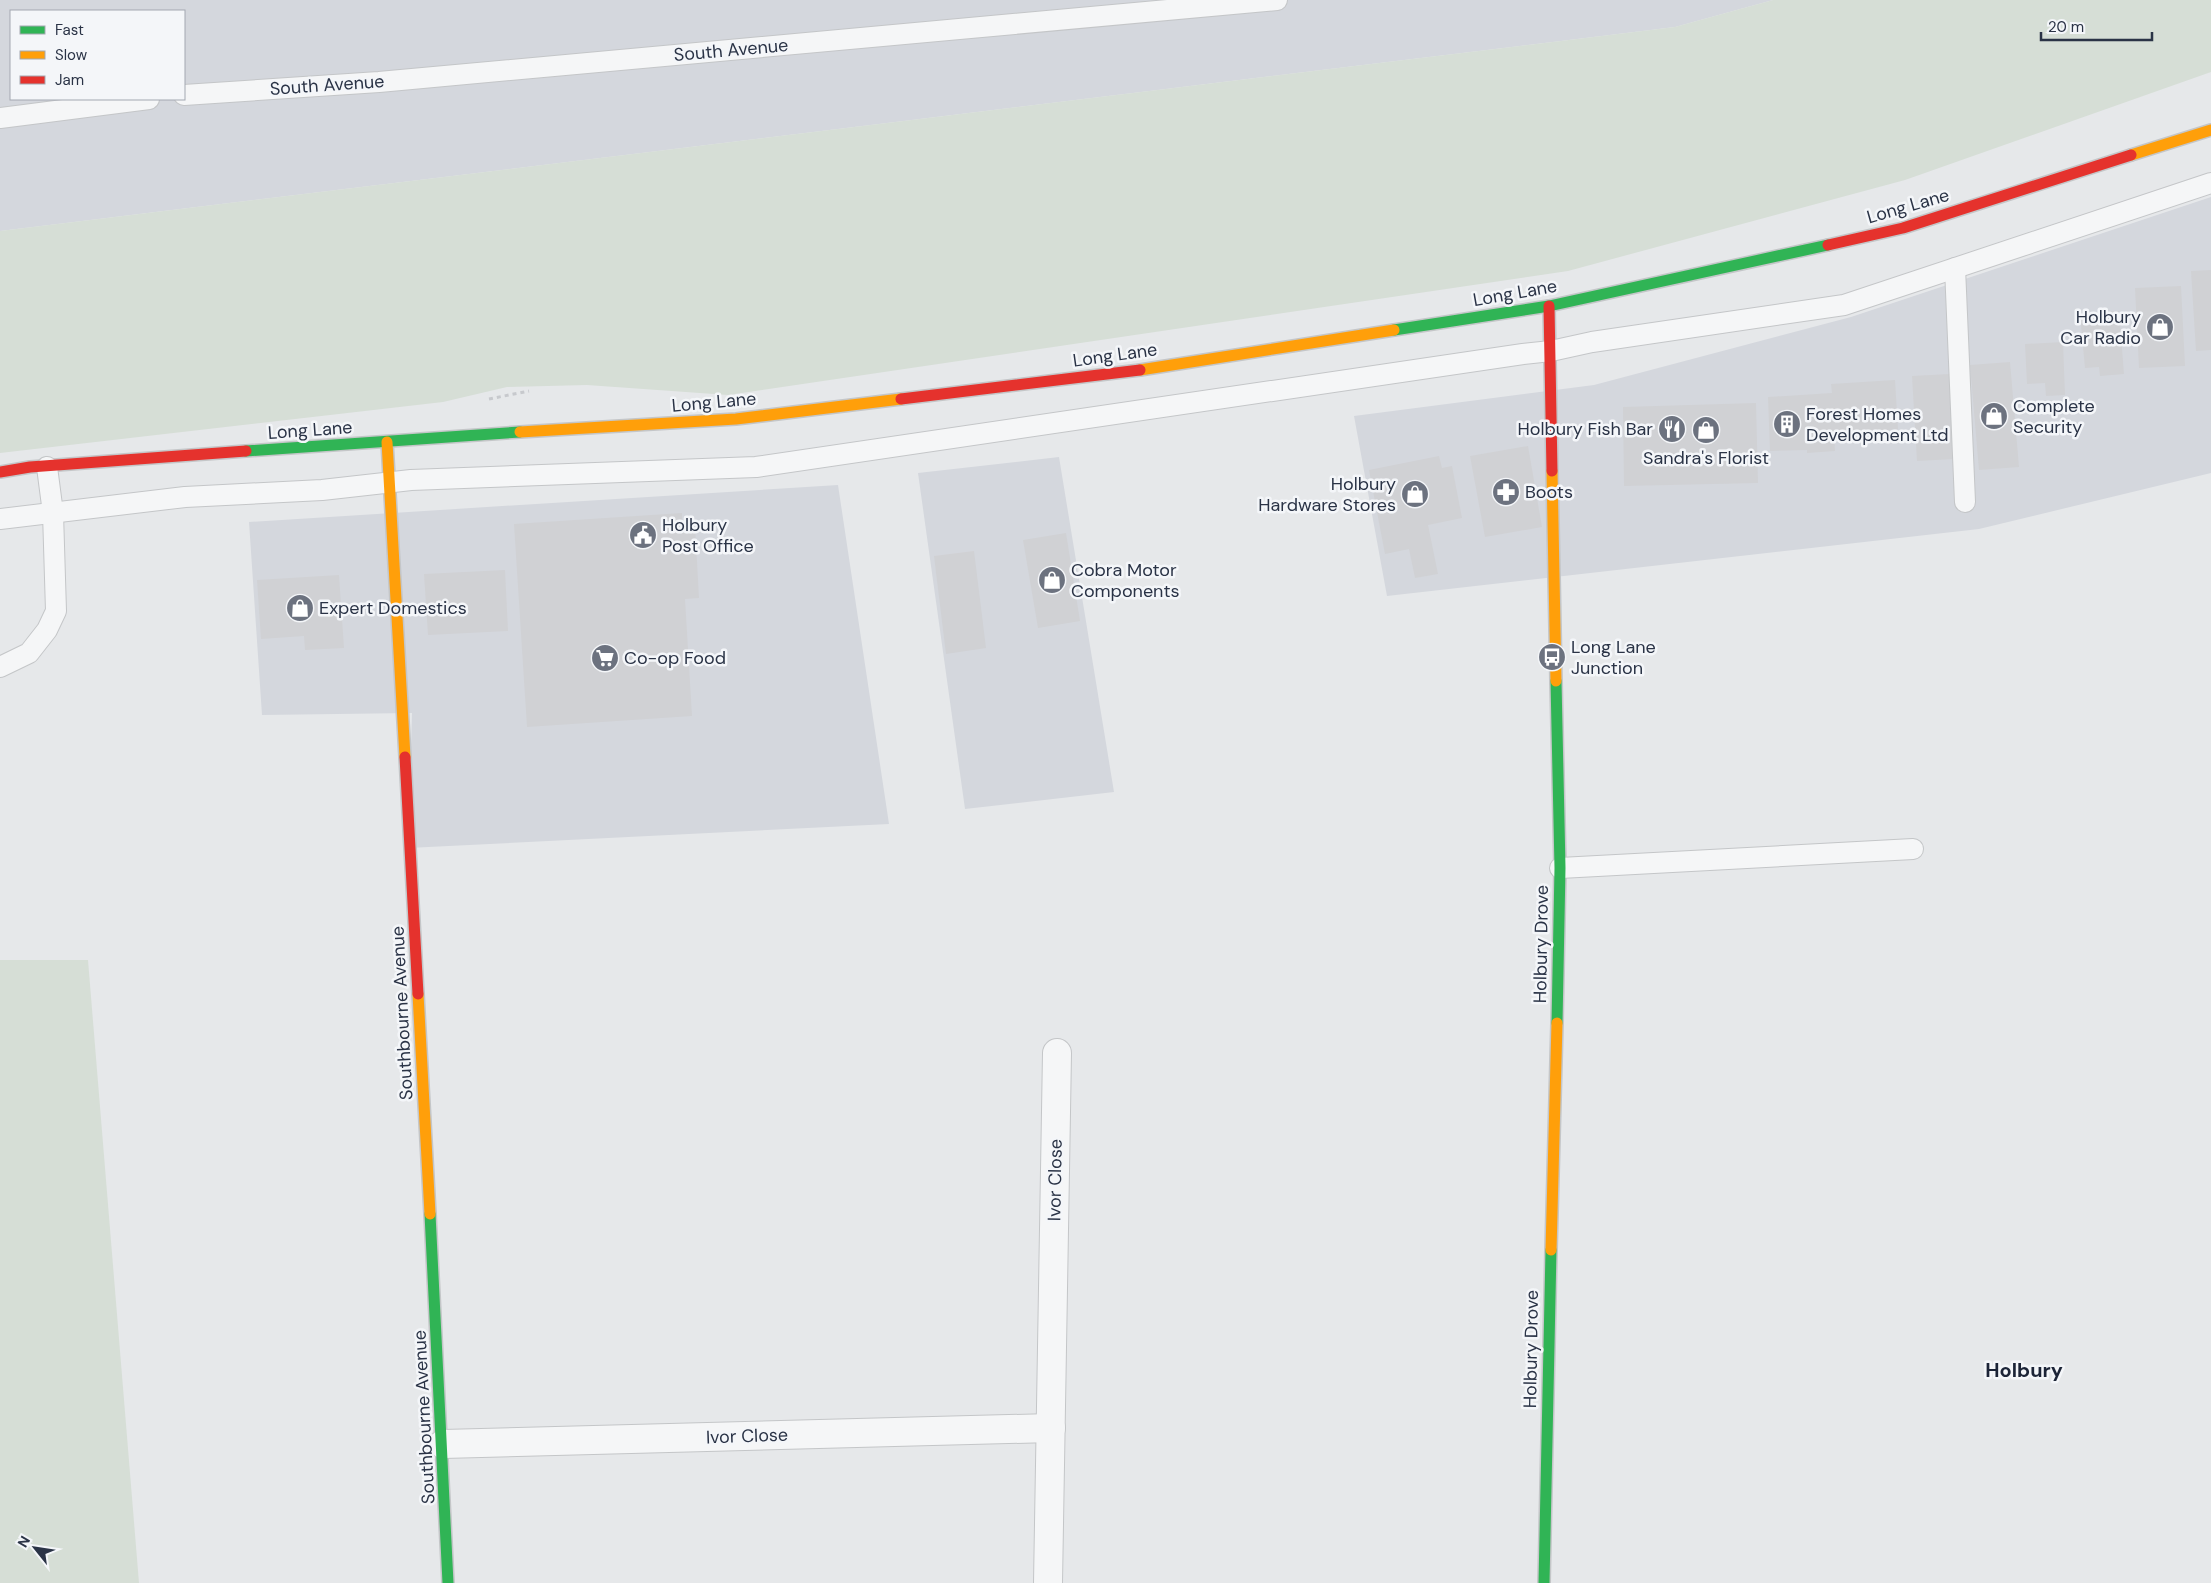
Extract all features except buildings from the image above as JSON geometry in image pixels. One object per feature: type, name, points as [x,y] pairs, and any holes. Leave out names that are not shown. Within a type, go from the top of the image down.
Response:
[{"type":"street","name":"Long Lane","points":[[0,472],[387,442],[746,418],[1121,373],[1549,306],[1902,228],[2211,130]]},
{"type":"street","name":"Holbury Drove","points":[[1544,1583],[1560,868],[1549,306]]},
{"type":"street","name":"Southbourne Avenue","points":[[387,442],[443,1444],[448,1583]]},
{"type":"street","name":"Ivor Close","points":[[1048,1583],[1057,1053]]},
{"type":"street","name":"Ivor Close","points":[[443,1444],[1051,1428]]},
{"type":"lane","name":"South Avenue","points":[[185,95],[380,82],[1199,4],[1277,0]]},
{"type":"lane","points":[[0,118],[141,100]]},
{"type":"lane","points":[[0,519],[185,497],[322,490],[410,480],[756,467],[1551,351],[1592,342],[1844,305],[2211,183]]},
{"type":"lane","points":[[1955,268],[1965,502]]},
{"type":"lane","points":[[0,667],[29,653],[47,630],[56,611],[53,513],[47,467]]},
{"type":"lane","points":[[1560,868],[1913,849]]},
{"type":"shaded area","points":[[0,0],[1773,0],[1675,27],[0,231]]},
{"type":"shaded area","points":[[1773,0],[2211,0],[2211,72],[1905,180],[1568,271],[728,395],[587,385],[507,387],[443,402],[0,453],[0,231],[1675,27]]},
{"type":"shaded area","points":[[2211,197],[2211,473],[1979,529],[1387,596],[1354,416],[1594,385],[1851,317]]},
{"type":"shaded area","points":[[1059,457],[1114,792],[965,809],[918,473]]},
{"type":"shaded area","points":[[838,485],[889,824],[408,848],[412,713],[262,715],[249,522]]},
{"type":"shaded area","points":[[0,960],[88,960],[139,1583],[0,1583]]},
{"type":"traffic: fast","points":[[1394,330],[1549,306],[1828,245]]},
{"type":"traffic: fast","points":[[246,451],[520,432]]},
{"type":"traffic: fast","points":[[1556,681],[1560,868],[1557,1023]]},
{"type":"traffic: fast","points":[[430,1214],[448,1583]]},
{"type":"traffic: fast","points":[[1544,1583],[1551,1250]]},
{"type":"traffic: slow","points":[[2131,155],[2211,130]]},
{"type":"traffic: slow","points":[[1140,370],[1394,330]]},
{"type":"traffic: slow","points":[[520,432],[736,419],[901,399]]},
{"type":"traffic: slow","points":[[387,442],[405,757]]},
{"type":"traffic: slow","points":[[1552,471],[1556,681]]},
{"type":"traffic: slow","points":[[418,994],[430,1214]]},
{"type":"traffic: slow","points":[[1551,1250],[1557,1023]]},
{"type":"traffic: jam","points":[[1828,245],[1903,228],[2131,155]]},
{"type":"traffic: jam","points":[[1549,306],[1552,471]]},
{"type":"traffic: jam","points":[[901,399],[1140,370]]},
{"type":"traffic: jam","points":[[0,472],[30,467],[246,451]]},
{"type":"traffic: jam","points":[[405,757],[418,994]]},
{"type":"place","name":"Holbury Car Radio","points":[[2160,327]]},
{"type":"place","name":"Complete Security","points":[[1994,416]]},
{"type":"place","name":"Forest Homes Development Ltd","points":[[1787,424]]},
{"type":"place","name":"Holbury Fish Bar","points":[[1672,429]]},
{"type":"place","name":"Sandra's Florist","points":[[1706,430]]},
{"type":"place","name":"Boots","points":[[1506,492]]},
{"type":"place","name":"Holbury Hardware Stores","points":[[1415,494]]},
{"type":"place","name":"Holbury Post Office","points":[[643,535]]},
{"type":"place","name":"Cobra Motor Components","points":[[1052,580]]},
{"type":"place","name":"Expert Domestics","points":[[300,608]]},
{"type":"place","name":"Long Lane Junction","points":[[1552,657]]},
{"type":"place","name":"Co-op Food","points":[[605,658]]},
{"type":"district","name":"Holbury","points":[[2024,1370]]}]
